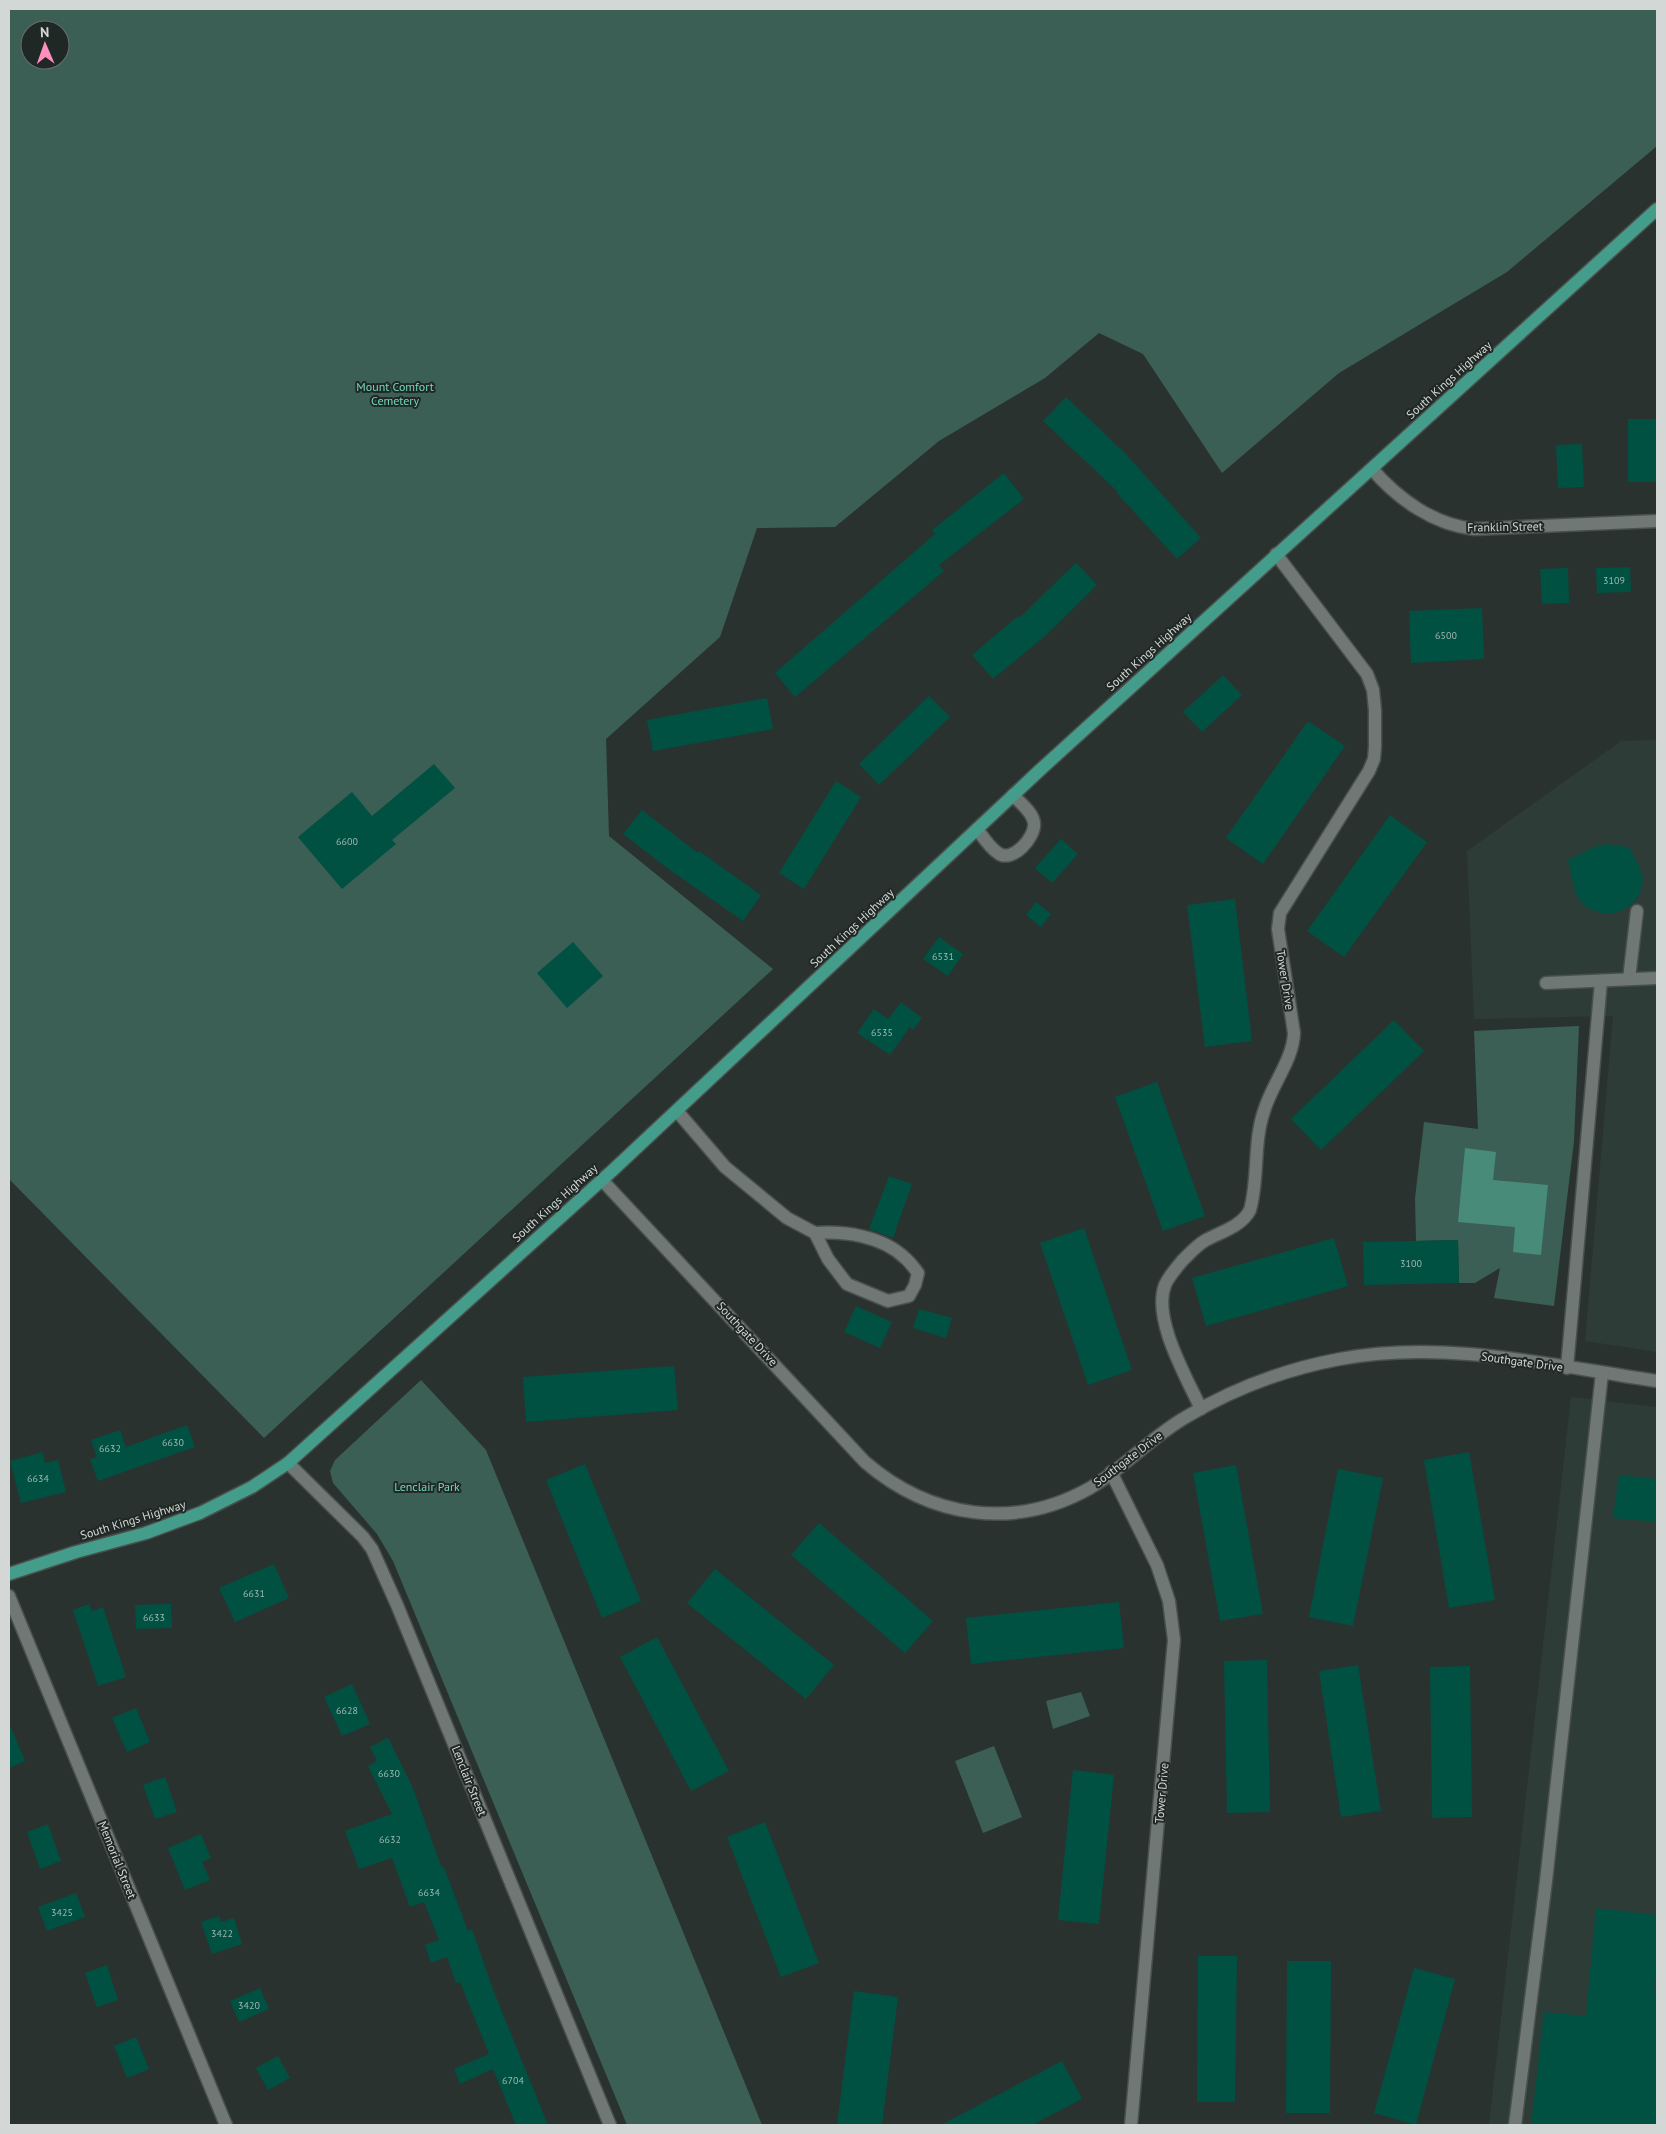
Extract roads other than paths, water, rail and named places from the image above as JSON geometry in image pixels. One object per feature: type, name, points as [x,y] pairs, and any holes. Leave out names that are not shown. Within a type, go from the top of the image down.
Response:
[{"type":"main road","name":"South Kings Highway","points":[[9,1574],[146,1532],[200,1513],[252,1487],[288,1463],[602,1180],[1013,795],[1657,208]]},
{"type":"street","name":"Franklin Street","points":[[1372,469],[1388,487],[1424,513],[1462,528],[1657,520]]},
{"type":"street","name":"Tower Drive","points":[[1201,1408],[1170,1338],[1162,1304],[1164,1286],[1179,1265],[1194,1249],[1204,1241],[1241,1222],[1250,1210],[1257,1144],[1263,1112],[1275,1080],[1290,1054],[1294,1033],[1278,920],[1280,913],[1361,787],[1374,759],[1375,710],[1371,682],[1276,554]]},
{"type":"street","points":[[977,829],[997,853],[1005,856],[1013,854],[1029,839],[1034,829],[1032,816],[1013,795]]},
{"type":"street","points":[[1629,979],[1637,911]]},
{"type":"street","points":[[1546,983],[1657,978]]},
{"type":"street","points":[[1567,1368],[1601,981]]},
{"type":"street","points":[[677,1111],[725,1167],[787,1218],[815,1233],[838,1232],[863,1236],[885,1245],[905,1257],[918,1273],[915,1285],[909,1296],[888,1301],[847,1284],[828,1259],[815,1233]]},
{"type":"street","name":"Southgate Drive","points":[[602,1180],[865,1462],[890,1482],[913,1496],[937,1505],[965,1512],[991,1514],[1017,1512],[1043,1507],[1068,1498],[1090,1488],[1150,1441],[1201,1408],[1265,1379],[1341,1358],[1417,1351],[1453,1352],[1657,1381]]},
{"type":"street","points":[[1515,2125],[1546,1881],[1602,1373]]},
{"type":"street","name":"Lenclair Street","points":[[288,1463],[363,1537],[372,1549],[397,1605],[610,2125]]},
{"type":"street","name":"Tower Drive","points":[[1111,1472],[1157,1565],[1169,1601],[1174,1640],[1131,2125]]},
{"type":"street","name":"Memorial Street","points":[[9,1596],[226,2125]]},
{"type":"park label","name":"Mount Comfort Cemetery","points":[[395,394]]},
{"type":"park label","name":"Lenclair Park","points":[[427,1487]]}]
